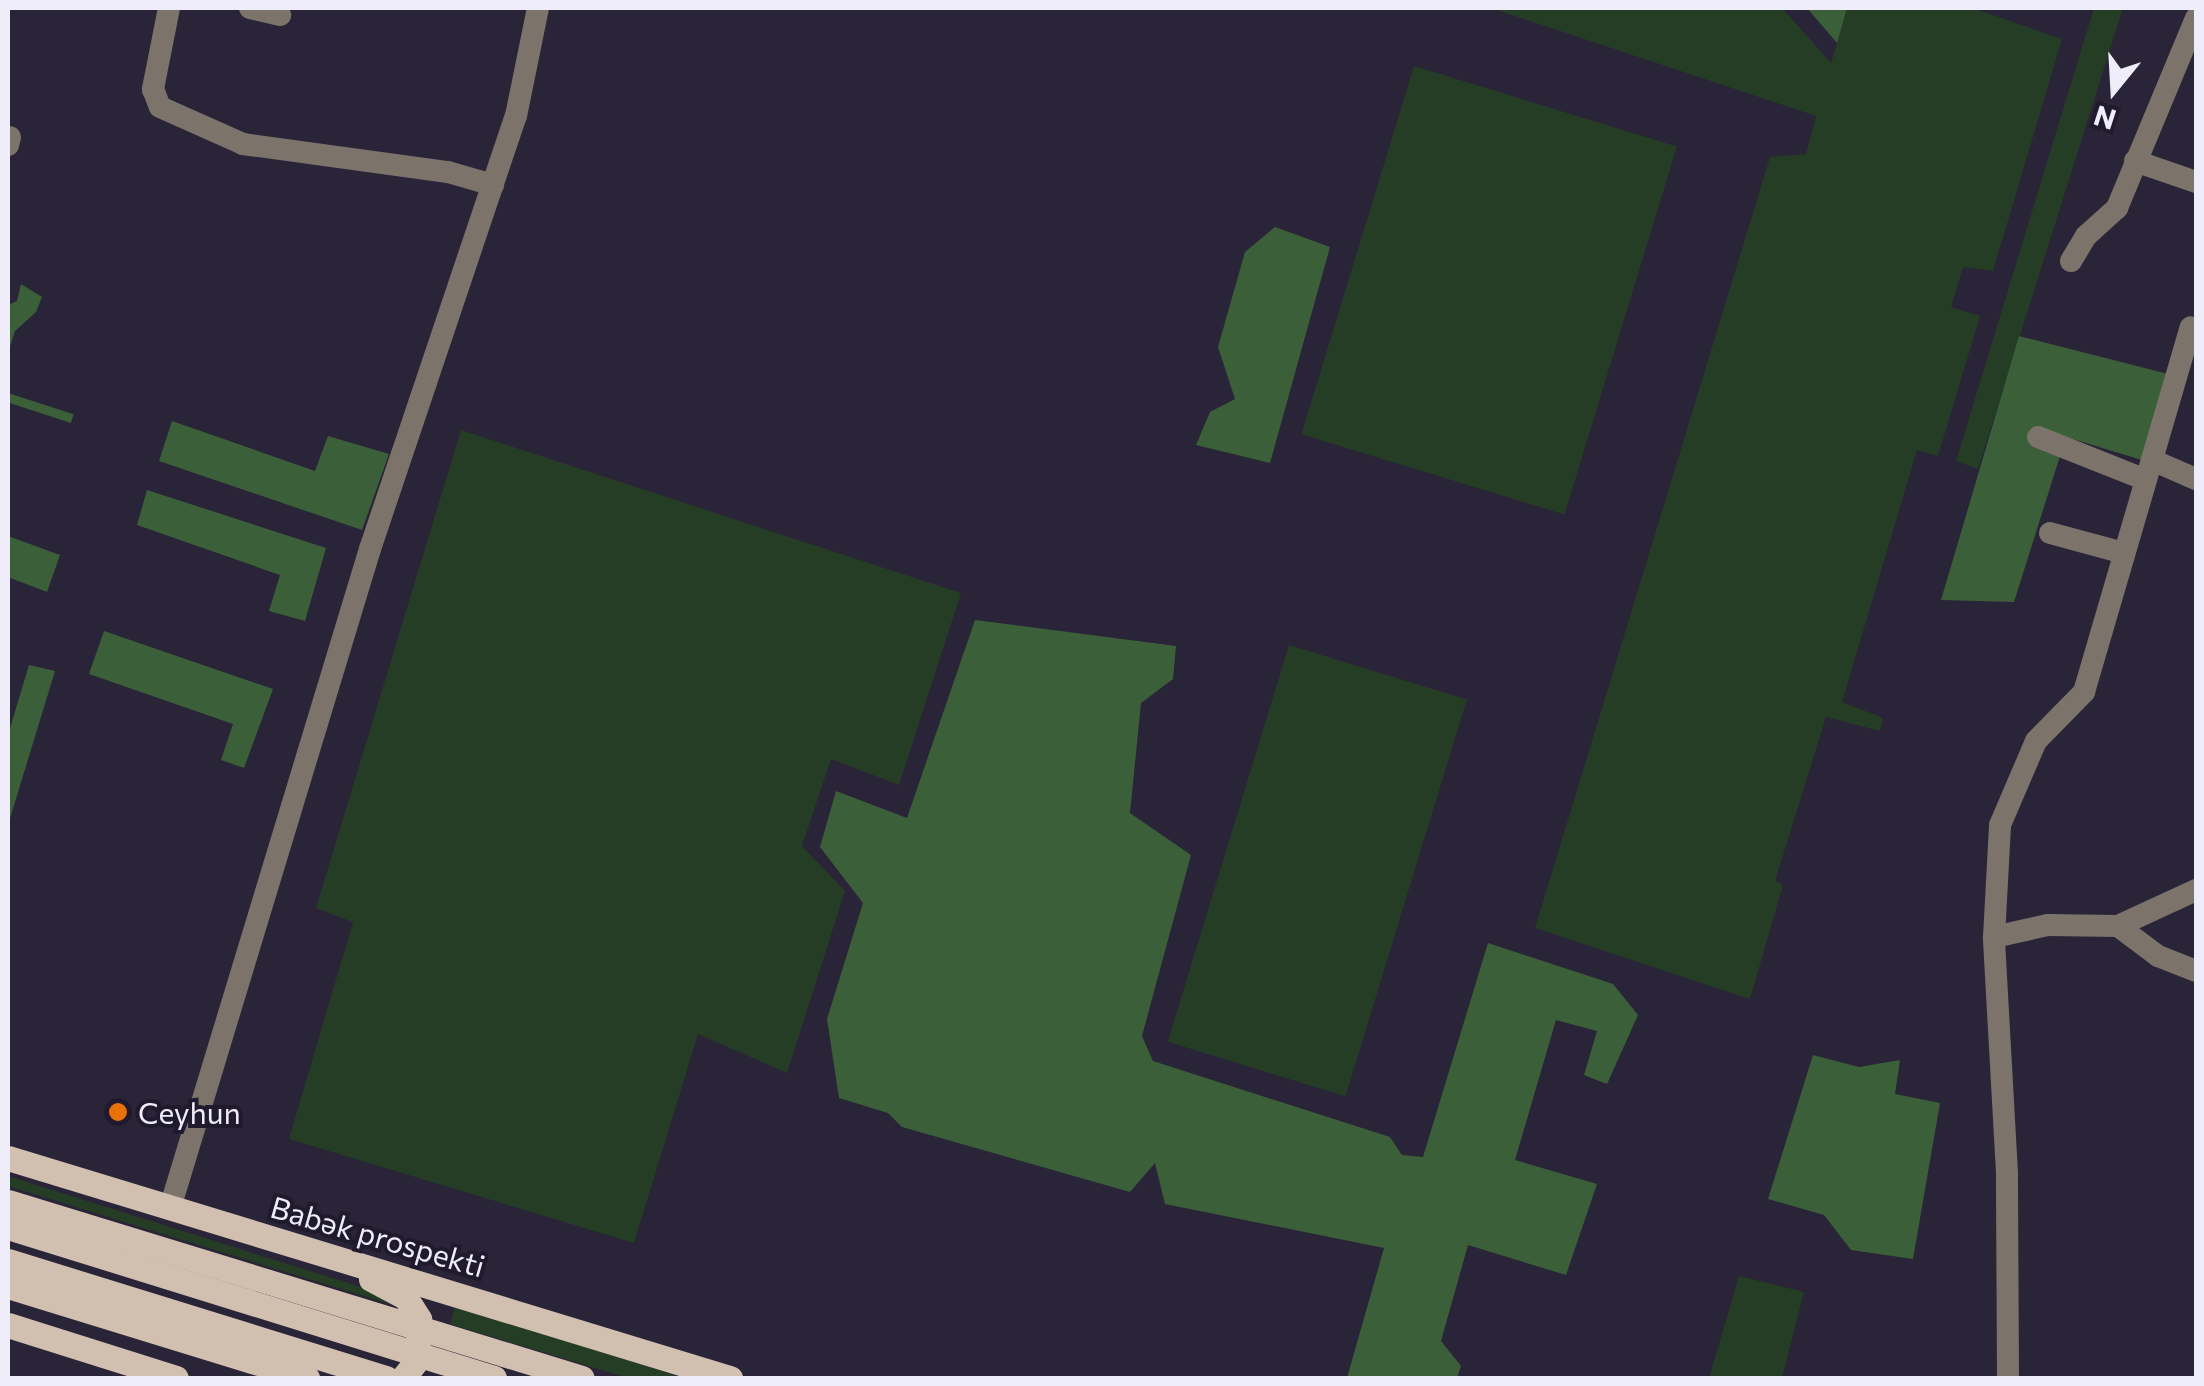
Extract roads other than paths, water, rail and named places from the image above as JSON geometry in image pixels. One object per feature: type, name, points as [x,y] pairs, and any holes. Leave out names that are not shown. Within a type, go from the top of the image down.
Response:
[{"type":"main road","name":"Babək prospekti","points":[[8,1158],[730,1378]]},
{"type":"main road","points":[[8,1202],[582,1378]]},
{"type":"main road","points":[[8,1227],[494,1378]]},
{"type":"main road","points":[[254,1234],[406,1298],[422,1338],[403,1378]]},
{"type":"main road","points":[[8,1261],[386,1378]]},
{"type":"main road","points":[[8,1286],[307,1378]]},
{"type":"main road","points":[[8,1325],[176,1378]]},
{"type":"street","points":[[162,8],[153,89],[160,107],[243,144],[448,172],[493,185]]},
{"type":"street","points":[[250,8],[280,15]]},
{"type":"street","points":[[170,1208],[370,549],[493,185],[536,39],[538,8]]},
{"type":"street","points":[[2072,261],[2086,236],[2117,208],[2196,18]]},
{"type":"street","points":[[2135,161],[2196,182]]},
{"type":"street","points":[[2008,1378],[2008,1173],[1994,937],[2000,825],[2036,741],[2084,692],[2191,326]]},
{"type":"street","points":[[2038,437],[2149,470],[2196,479]]},
{"type":"street","points":[[2050,533],[2124,553]]},
{"type":"street","points":[[1994,937],[2048,925],[2118,926],[2196,890]]},
{"type":"street","points":[[2118,926],[2158,956],[2196,971]]},
{"type":"place","name":"Ceyhun","points":[[118,1112]]}]
